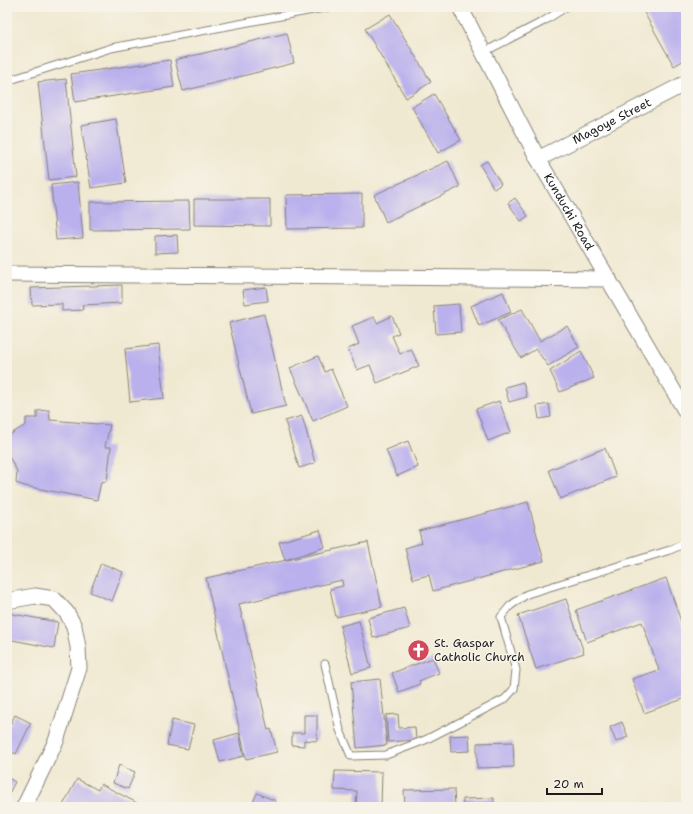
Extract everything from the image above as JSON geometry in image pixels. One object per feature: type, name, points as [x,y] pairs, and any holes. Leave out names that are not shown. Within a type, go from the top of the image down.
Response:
[{"type":"street","name":"Kunduchi Road","points":[[460,7],[538,159],[686,412]]},
{"type":"street","name":"Magoye Street","points":[[538,159],[686,83]]},
{"type":"street","points":[[7,274],[609,279]]},
{"type":"street","points":[[7,601],[35,596],[54,599],[68,613],[74,626],[78,647],[79,668],[58,734],[24,807]]},
{"type":"lane","points":[[7,81],[111,48],[329,7]]},
{"type":"lane","points":[[484,52],[544,21],[566,7]]},
{"type":"lane","points":[[325,664],[340,730],[351,756],[386,755],[425,740],[505,698],[514,689],[516,670],[501,617],[510,606],[527,594],[670,550],[686,543]]},
{"type":"building","points":[[641,7],[686,7],[686,59],[674,66]]},
{"type":"building","points":[[390,14],[431,82],[406,98],[365,29]]},
{"type":"building","points":[[287,33],[294,63],[183,91],[175,60]]},
{"type":"building","points":[[170,60],[174,87],[75,102],[71,74]]},
{"type":"building","points":[[66,79],[76,177],[49,180],[38,82]]},
{"type":"building","points":[[434,94],[461,140],[438,153],[412,107]]},
{"type":"building","points":[[116,119],[126,183],[91,188],[81,125]]},
{"type":"building","points":[[448,161],[460,187],[386,222],[374,195]]},
{"type":"building","points":[[487,161],[501,184],[494,189],[480,165]]},
{"type":"building","points":[[78,182],[83,238],[56,240],[51,185]]},
{"type":"building","points":[[362,194],[362,228],[287,229],[286,195]]},
{"type":"building","points":[[515,198],[528,216],[521,221],[508,203]]},
{"type":"building","points":[[194,199],[270,199],[270,226],[194,225]]},
{"type":"building","points":[[189,201],[190,229],[90,230],[90,202]]},
{"type":"building","points":[[177,235],[178,252],[155,253],[155,236]]},
{"type":"building","points":[[122,285],[122,303],[82,305],[83,310],[62,311],[62,304],[32,305],[31,288]]},
{"type":"building","points":[[266,287],[268,301],[245,304],[243,290]]},
{"type":"building","points":[[503,292],[511,312],[479,326],[471,306]]},
{"type":"building","points":[[459,304],[461,332],[436,334],[434,306]]},
{"type":"building","points":[[522,309],[540,341],[567,326],[579,347],[548,366],[536,349],[521,358],[498,320]]},
{"type":"building","points":[[264,314],[286,406],[251,414],[229,323]]},
{"type":"building","points":[[392,316],[399,333],[392,336],[400,354],[411,349],[419,366],[377,383],[370,365],[357,370],[348,349],[359,344],[352,326],[374,317],[377,323]]},
{"type":"building","points":[[158,345],[164,398],[130,402],[125,349]]},
{"type":"building","points":[[581,351],[594,378],[560,392],[550,371]]},
{"type":"building","points":[[318,356],[325,372],[331,369],[347,406],[313,421],[290,368]]},
{"type":"building","points":[[523,382],[527,397],[509,402],[505,387]]},
{"type":"building","points":[[499,401],[511,432],[488,441],[476,409]]},
{"type":"building","points":[[549,404],[551,417],[539,419],[537,406]]},
{"type":"building","points":[[49,410],[50,420],[110,425],[105,447],[111,447],[107,481],[101,482],[97,500],[16,483],[17,471],[7,453],[7,436],[26,425],[26,418],[37,418],[37,411]]},
{"type":"building","points":[[302,416],[315,463],[299,468],[285,421]]},
{"type":"building","points":[[408,441],[418,467],[397,476],[386,450]]},
{"type":"building","points":[[605,448],[616,477],[560,499],[549,470]]},
{"type":"building","points":[[528,502],[544,561],[433,591],[429,575],[413,579],[405,548],[422,543],[419,531]]},
{"type":"building","points":[[320,530],[325,547],[285,560],[279,542]]},
{"type":"building","points":[[368,542],[382,607],[336,617],[330,589],[343,586],[342,580],[239,604],[268,730],[271,729],[277,752],[246,759],[206,578]]},
{"type":"building","points":[[101,563],[123,572],[112,601],[90,592]]},
{"type":"building","points":[[666,578],[686,636],[686,698],[644,713],[632,679],[659,670],[642,622],[587,642],[576,610]]},
{"type":"building","points":[[566,599],[584,653],[536,669],[518,615]]},
{"type":"building","points":[[404,608],[410,628],[373,638],[368,618]]},
{"type":"building","points":[[7,613],[58,622],[54,648],[7,639]]},
{"type":"building","points":[[359,621],[371,668],[352,673],[340,626]]},
{"type":"building","points":[[433,658],[439,673],[419,681],[420,684],[399,692],[392,673]]},
{"type":"building","points":[[380,679],[387,745],[357,748],[351,682]]},
{"type":"building","points":[[398,714],[399,728],[415,727],[416,740],[388,742],[386,715]]},
{"type":"building","points":[[15,715],[31,723],[16,754],[7,750],[7,723],[10,725]]},
{"type":"building","points":[[304,715],[317,715],[317,741],[304,740],[304,746],[292,745],[292,733],[304,733]]},
{"type":"building","points":[[172,720],[194,725],[188,749],[167,745]]},
{"type":"building","points":[[622,722],[628,737],[616,742],[610,727]]},
{"type":"building","points":[[239,733],[244,756],[220,762],[214,740]]},
{"type":"building","points":[[469,735],[470,751],[451,752],[450,736]]},
{"type":"building","points":[[513,742],[514,767],[477,768],[477,743]]},
{"type":"building","points":[[119,765],[135,772],[128,789],[113,783]]},
{"type":"building","points":[[335,771],[382,772],[381,807],[356,807],[357,791],[334,790]]},
{"type":"building","points":[[7,777],[15,782],[7,797]]},
{"type":"building","points":[[77,779],[98,790],[101,784],[139,804],[137,807],[62,807]]},
{"type":"building","points":[[454,789],[455,807],[405,807],[404,790]]},
{"type":"building","points":[[257,793],[276,801],[274,807],[251,807]]},
{"type":"building","points":[[494,798],[494,807],[463,807],[463,799]]},
{"type":"place","name":"St. Gaspar Catholic Church","points":[[419,650]]}]
